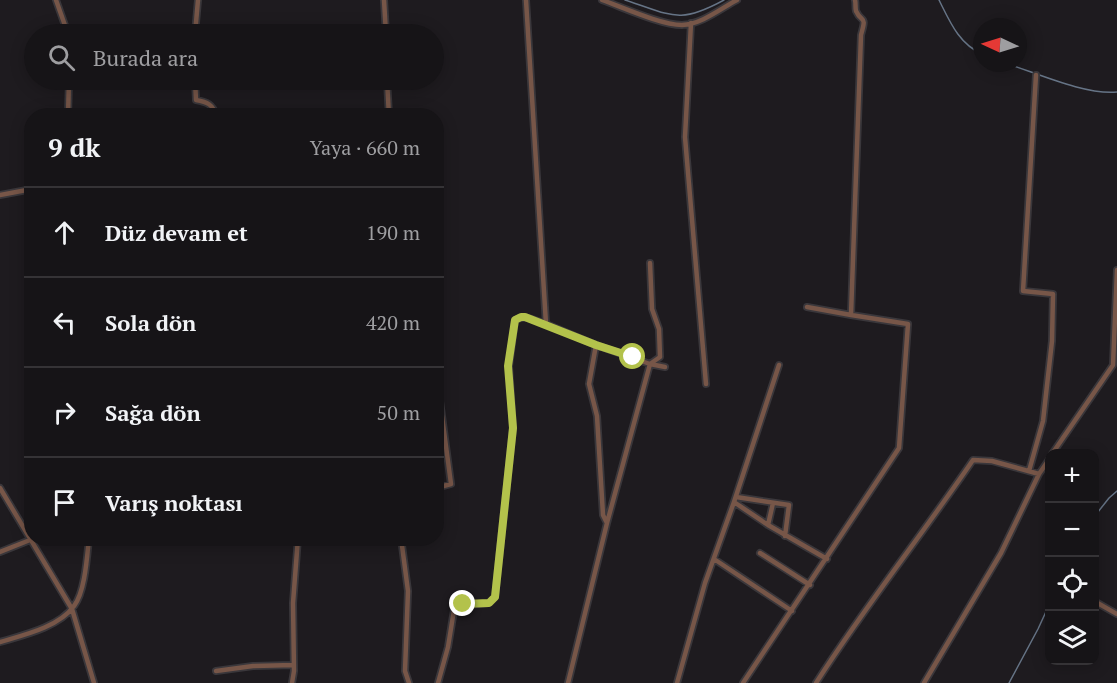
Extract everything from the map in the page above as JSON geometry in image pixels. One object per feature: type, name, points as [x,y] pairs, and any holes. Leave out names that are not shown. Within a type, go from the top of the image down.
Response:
[{"type":"street","points":[[56,0],[64,24]]},
{"type":"street","points":[[196,24],[198,0]]},
{"type":"street","points":[[384,0],[385,24]]},
{"type":"street","points":[[526,0],[546,324]]},
{"type":"street","points":[[602,0],[682,25],[704,19],[737,0]]},
{"type":"street","points":[[851,315],[861,34],[864,24],[864,19],[856,11],[855,0]]},
{"type":"street","points":[[691,23],[685,136],[706,384]]},
{"type":"street","points":[[1029,471],[1043,421],[1052,341],[1053,294],[1023,291],[1036,75]]},
{"type":"street","points":[[68,108],[69,90]]},
{"type":"street","points":[[196,90],[196,100],[207,102],[214,108]]},
{"type":"street","points":[[387,90],[388,108]]},
{"type":"street","points":[[0,195],[24,190]]},
{"type":"street","points":[[568,683],[650,364],[660,357],[659,329],[652,309],[650,263]]},
{"type":"street","points":[[1055,449],[1113,365],[1117,270]]},
{"type":"street","points":[[743,683],[900,448],[908,324],[807,307]]},
{"type":"street","points":[[438,683],[448,647],[454,610],[457,606],[489,603],[495,597],[513,428],[508,366],[515,320],[525,317],[596,345],[665,367]]},
{"type":"street","points":[[596,345],[589,389],[597,416],[603,515],[608,523]]},
{"type":"street","points":[[677,683],[714,559],[778,364]]},
{"type":"street","points":[[444,431],[451,484],[444,486]]},
{"type":"street","points":[[816,683],[973,460],[992,461],[1039,474]]},
{"type":"street","points":[[924,683],[1001,553],[1045,465]]},
{"type":"street","points":[[0,488],[24,530]]},
{"type":"street","points":[[735,500],[785,536],[827,559]]},
{"type":"street","points":[[735,500],[789,505],[785,536]]},
{"type":"street","points":[[768,525],[773,503]]},
{"type":"street","points":[[0,552],[24,542]]},
{"type":"street","points":[[34,546],[72,609],[94,683]]},
{"type":"street","points":[[0,642],[56,621],[72,609],[81,590],[88,546]]},
{"type":"street","points":[[292,683],[293,603],[297,546]]},
{"type":"street","points":[[402,546],[408,591],[405,671],[409,683]]},
{"type":"street","points":[[760,553],[810,585]]},
{"type":"street","points":[[714,559],[792,611]]},
{"type":"street","points":[[1099,603],[1117,614]]},
{"type":"street","points":[[216,671],[253,666],[293,665]]},
{"type":"waterway","points":[[625,0],[675,15],[696,13],[724,0]]},
{"type":"waterway","points":[[939,0],[951,24],[973,49]]},
{"type":"waterway","points":[[1027,70],[1075,87],[1117,92]]},
{"type":"waterway","points":[[1099,511],[1117,491]]},
{"type":"waterway","points":[[1009,683],[1046,611]]},
{"type":"route","points":[[463,604],[489,603],[495,597],[513,428],[508,366],[515,320],[525,317],[633,357]]}]
